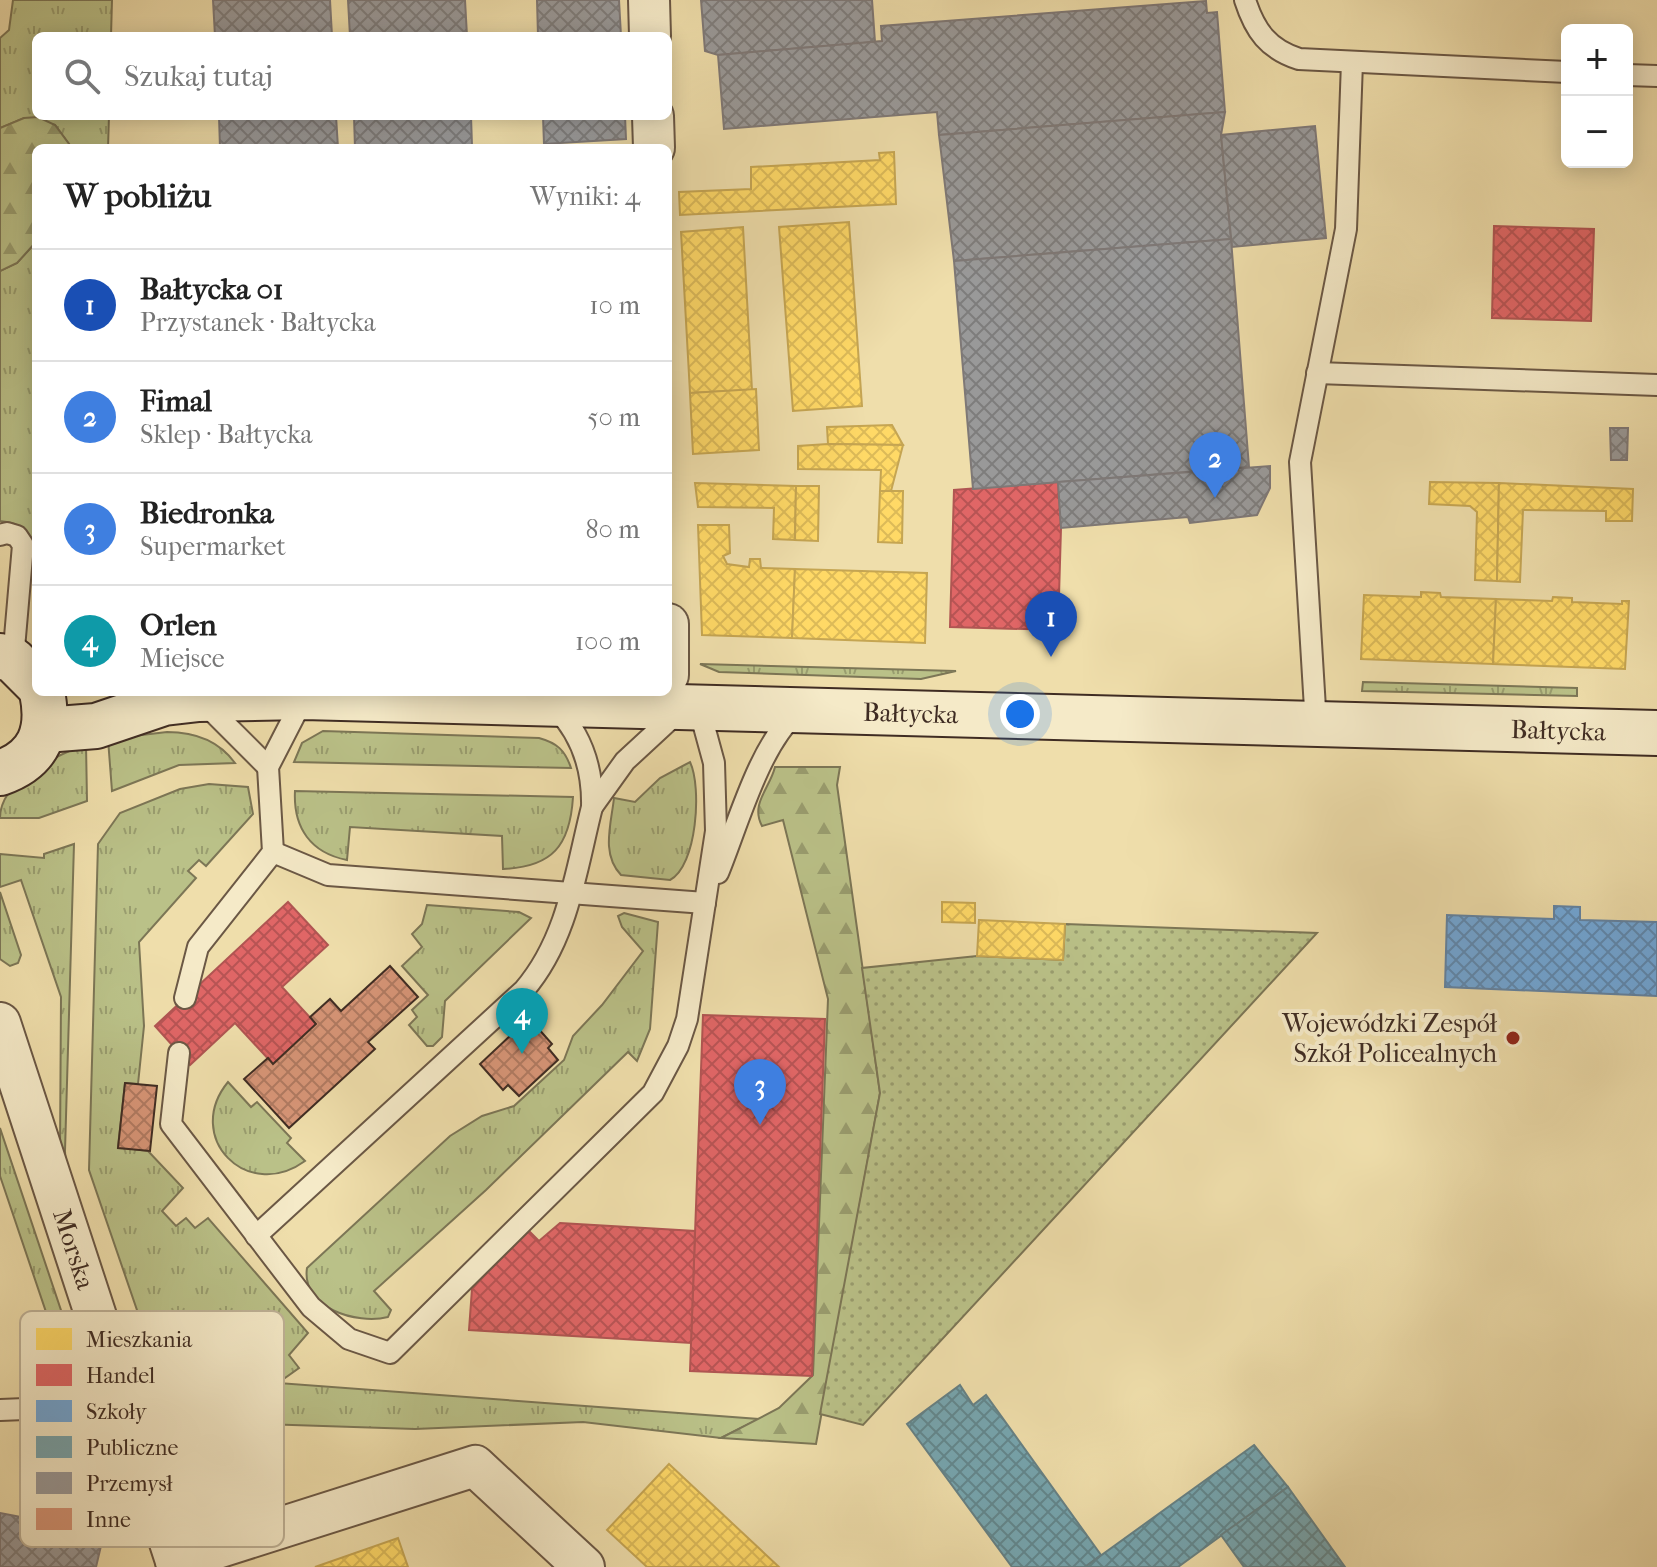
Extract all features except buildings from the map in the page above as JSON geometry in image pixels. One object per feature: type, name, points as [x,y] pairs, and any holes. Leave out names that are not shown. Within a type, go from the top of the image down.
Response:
[{"type":"main road","name":"Bałtycka","points":[[140,696],[182,701],[304,697],[552,703],[677,698],[800,710],[1657,733]]},
{"type":"main road","name":"Bałtycka","points":[[44,711],[96,726],[182,701]]},
{"type":"main road","points":[[0,773],[33,752],[44,711]]},
{"type":"street","points":[[649,0],[650,32]]},
{"type":"street","points":[[653,120],[654,144]]},
{"type":"street","points":[[672,657],[677,698]]},
{"type":"street","name":"Morska","points":[[0,1023],[95,1311]]},
{"type":"street","points":[[284,1529],[475,1466],[584,1567]]},
{"type":"street","points":[[177,1564],[229,1547]]},
{"type":"lane","points":[[1245,0],[1259,33],[1285,55],[1299,59],[1561,72]]},
{"type":"lane","points":[[1316,725],[1300,462],[1346,229],[1352,62]]},
{"type":"lane","points":[[1633,75],[1657,76]]},
{"type":"lane","points":[[1317,373],[1657,385]]},
{"type":"lane","points":[[0,535],[7,533],[17,536],[23,545],[16,666]]},
{"type":"lane","points":[[185,998],[198,947],[273,852],[268,767],[304,697]]},
{"type":"lane","points":[[592,807],[625,761],[664,722],[677,698]]},
{"type":"lane","points":[[179,1053],[171,1124],[311,1307],[332,1327],[367,1347],[390,1353],[653,1093],[678,1046],[687,1019],[716,831],[717,796],[714,763],[677,698]]},
{"type":"lane","points":[[182,701],[268,767]]},
{"type":"lane","points":[[256,1236],[524,990],[553,949],[592,807],[591,770],[576,733],[552,703]]},
{"type":"lane","points":[[705,903],[770,750],[784,724],[800,710]]},
{"type":"lane","points":[[273,852],[328,875],[705,903]]},
{"type":"lane","points":[[0,1410],[20,1409]]},
{"type":"green space","points":[[13,0],[112,0],[111,32],[32,32],[32,120],[24,118],[0,128],[0,38],[9,30]]},
{"type":"green space","points":[[24,118],[44,120],[55,125],[69,144],[32,144],[32,246],[17,263],[0,271],[0,128]]},
{"type":"green space","points":[[33,120],[109,120],[108,144],[69,144],[55,125]]},
{"type":"green space","points":[[32,246],[32,541],[21,527],[0,521],[0,271],[17,263]]},
{"type":"green space","points":[[700,664],[956,671],[921,679],[719,672]]},
{"type":"green space","points":[[1363,682],[1577,688],[1577,696],[1362,691]]},
{"type":"green space","points":[[323,731],[539,738],[560,748],[571,768],[294,762],[302,743]]},
{"type":"green space","points":[[167,732],[205,739],[229,755],[235,763],[179,765],[112,791],[108,739]]},
{"type":"green space","points":[[86,744],[87,801],[39,818],[0,818],[2,804],[19,781],[60,755]]},
{"type":"green space","points":[[690,762],[696,789],[695,825],[686,859],[679,872],[670,880],[621,875],[609,849],[614,798],[635,802],[660,778]]},
{"type":"green space","points":[[775,767],[840,767],[837,785],[880,1093],[816,1444],[721,1438],[779,1408],[813,1375],[828,999],[783,820],[762,826],[759,818],[760,803]]},
{"type":"green space","points":[[209,784],[248,787],[253,814],[206,866],[199,860],[188,871],[196,878],[139,942],[144,1026],[138,1084],[125,1083],[118,1147],[148,1151],[183,1188],[162,1211],[176,1226],[186,1218],[195,1228],[208,1218],[308,1333],[289,1355],[299,1368],[284,1379],[284,1311],[137,1311],[89,1170],[98,844],[120,813],[180,789]]},
{"type":"green space","points":[[295,791],[573,797],[568,829],[555,851],[534,864],[503,869],[502,836],[350,827],[347,860],[334,857],[314,845],[301,827]]},
{"type":"green space","points":[[74,844],[66,1169],[60,1152],[61,997],[21,880],[0,887],[0,854],[44,858],[44,854]]},
{"type":"green space","points":[[0,892],[21,955],[18,963],[10,966],[0,959]]},
{"type":"green space","points":[[427,905],[519,912],[531,918],[445,1001],[442,1037],[433,1046],[427,1046],[409,1025],[417,1017],[412,1010],[428,995],[402,966],[422,947],[412,934],[422,924]]},
{"type":"green space","points":[[624,913],[658,922],[650,1029],[637,1061],[628,1052],[486,1190],[374,1291],[391,1310],[388,1317],[347,1316],[322,1303],[307,1282],[307,1268],[450,1136],[482,1116],[514,1106],[564,1060],[573,1036],[602,1005],[643,951],[622,927],[618,916]]},
{"type":"green space","points":[[1065,924],[1317,933],[863,1425],[820,1414],[880,1093],[862,968],[977,956],[1063,960]]},
{"type":"green space","points":[[228,1082],[251,1107],[257,1102],[291,1138],[287,1143],[305,1161],[283,1172],[262,1174],[243,1169],[228,1158],[217,1142],[213,1123],[216,1103]]},
{"type":"green space","points":[[0,1128],[61,1311],[46,1311],[0,1176]]},
{"type":"green space","points":[[284,1383],[759,1419],[721,1438],[583,1422],[415,1429],[284,1425]]},
{"type":"place","name":"Fimal","points":[[1215,498]]},
{"type":"place","name":"Bałtycka 01","points":[[1051,657]]},
{"type":"place","name":"Wojewódzki Zespół Szkół Policealnych","points":[[1513,1038]]},
{"type":"place","name":"Orlen","points":[[522,1054]]},
{"type":"place","name":"Biedronka","points":[[760,1125]]}]
